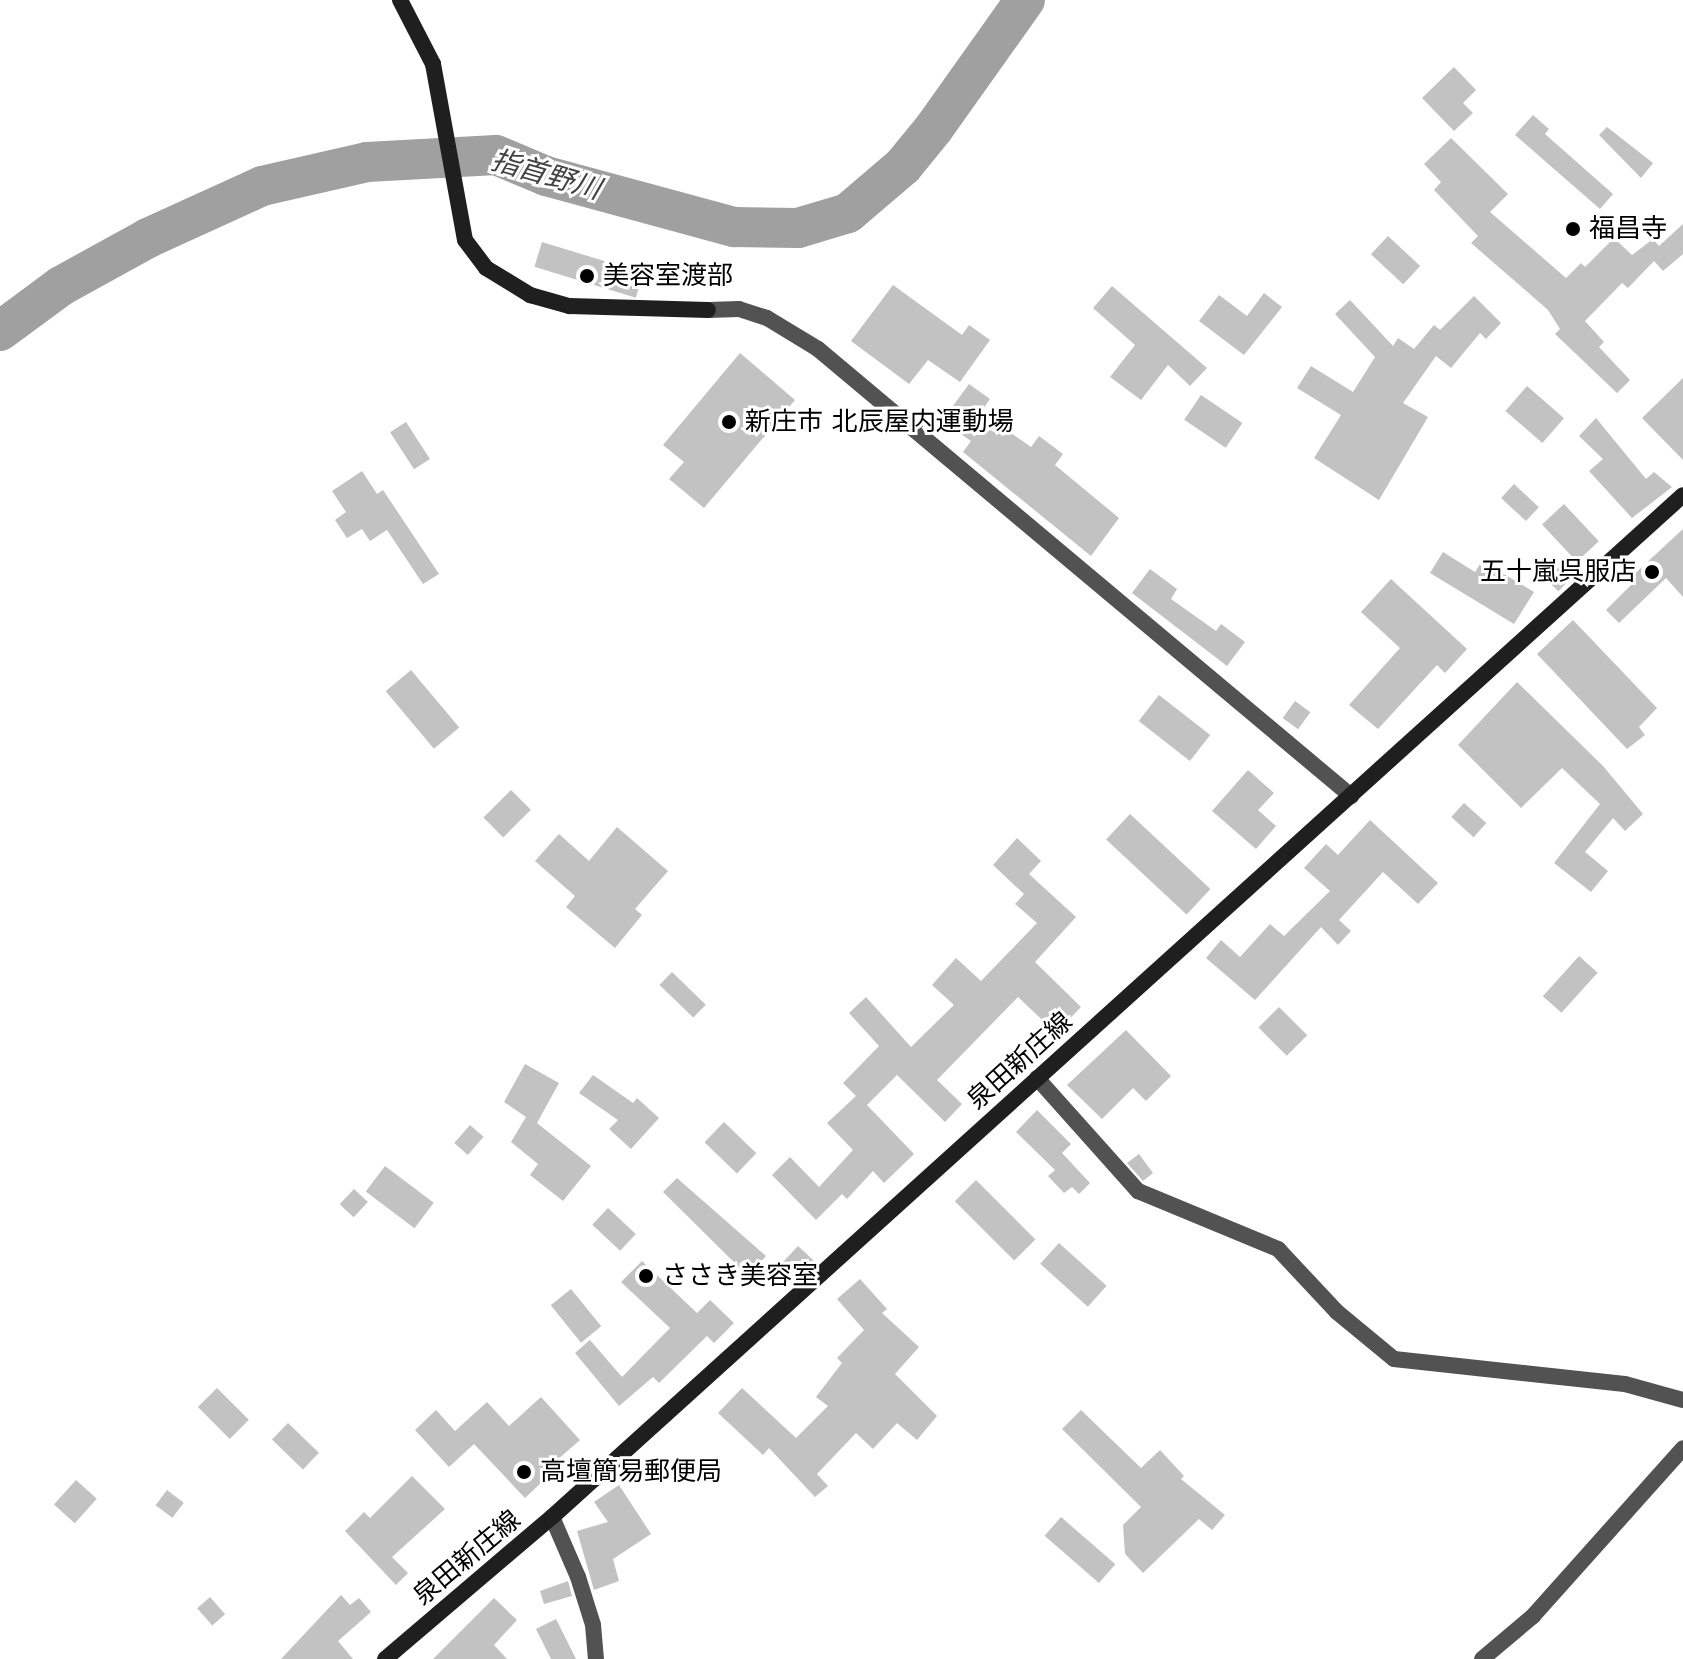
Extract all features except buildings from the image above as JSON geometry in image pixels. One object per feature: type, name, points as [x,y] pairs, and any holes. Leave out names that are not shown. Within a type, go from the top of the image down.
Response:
[{"type":"main road","points":[[400,0],[433,64],[465,240],[486,268],[530,295],[569,306],[708,310]]},
{"type":"main road","name":"泉田新庄線","points":[[385,1659],[552,1517],[1683,495]]},
{"type":"street","points":[[708,310],[739,309],[767,318],[818,349],[1351,796]]},
{"type":"street","points":[[1037,1078],[1138,1191],[1171,1209],[1278,1249],[1337,1312],[1394,1359],[1625,1384],[1683,1400]]},
{"type":"street","points":[[1482,1659],[1533,1616],[1683,1448]]},
{"type":"street","points":[[552,1517],[578,1577],[593,1625],[596,1659]]},
{"type":"waterway","name":"指首野川","points":[[0,331],[61,286],[148,238],[262,186],[367,162],[496,155],[546,176],[734,227],[798,228],[848,213],[903,166],[934,128],[1025,0]]},
{"type":"place","name":"福昌寺","points":[[1573,229]]},
{"type":"place","name":"美容室渡部","points":[[587,276]]},
{"type":"place","name":"新庄市 北辰屋内運動場","points":[[729,422]]},
{"type":"place","name":"五十嵐呉服店","points":[[1652,572]]},
{"type":"place","name":"ささき美容室","points":[[646,1276]]},
{"type":"place","name":"高壇簡易郵便局","points":[[524,1472]]}]
